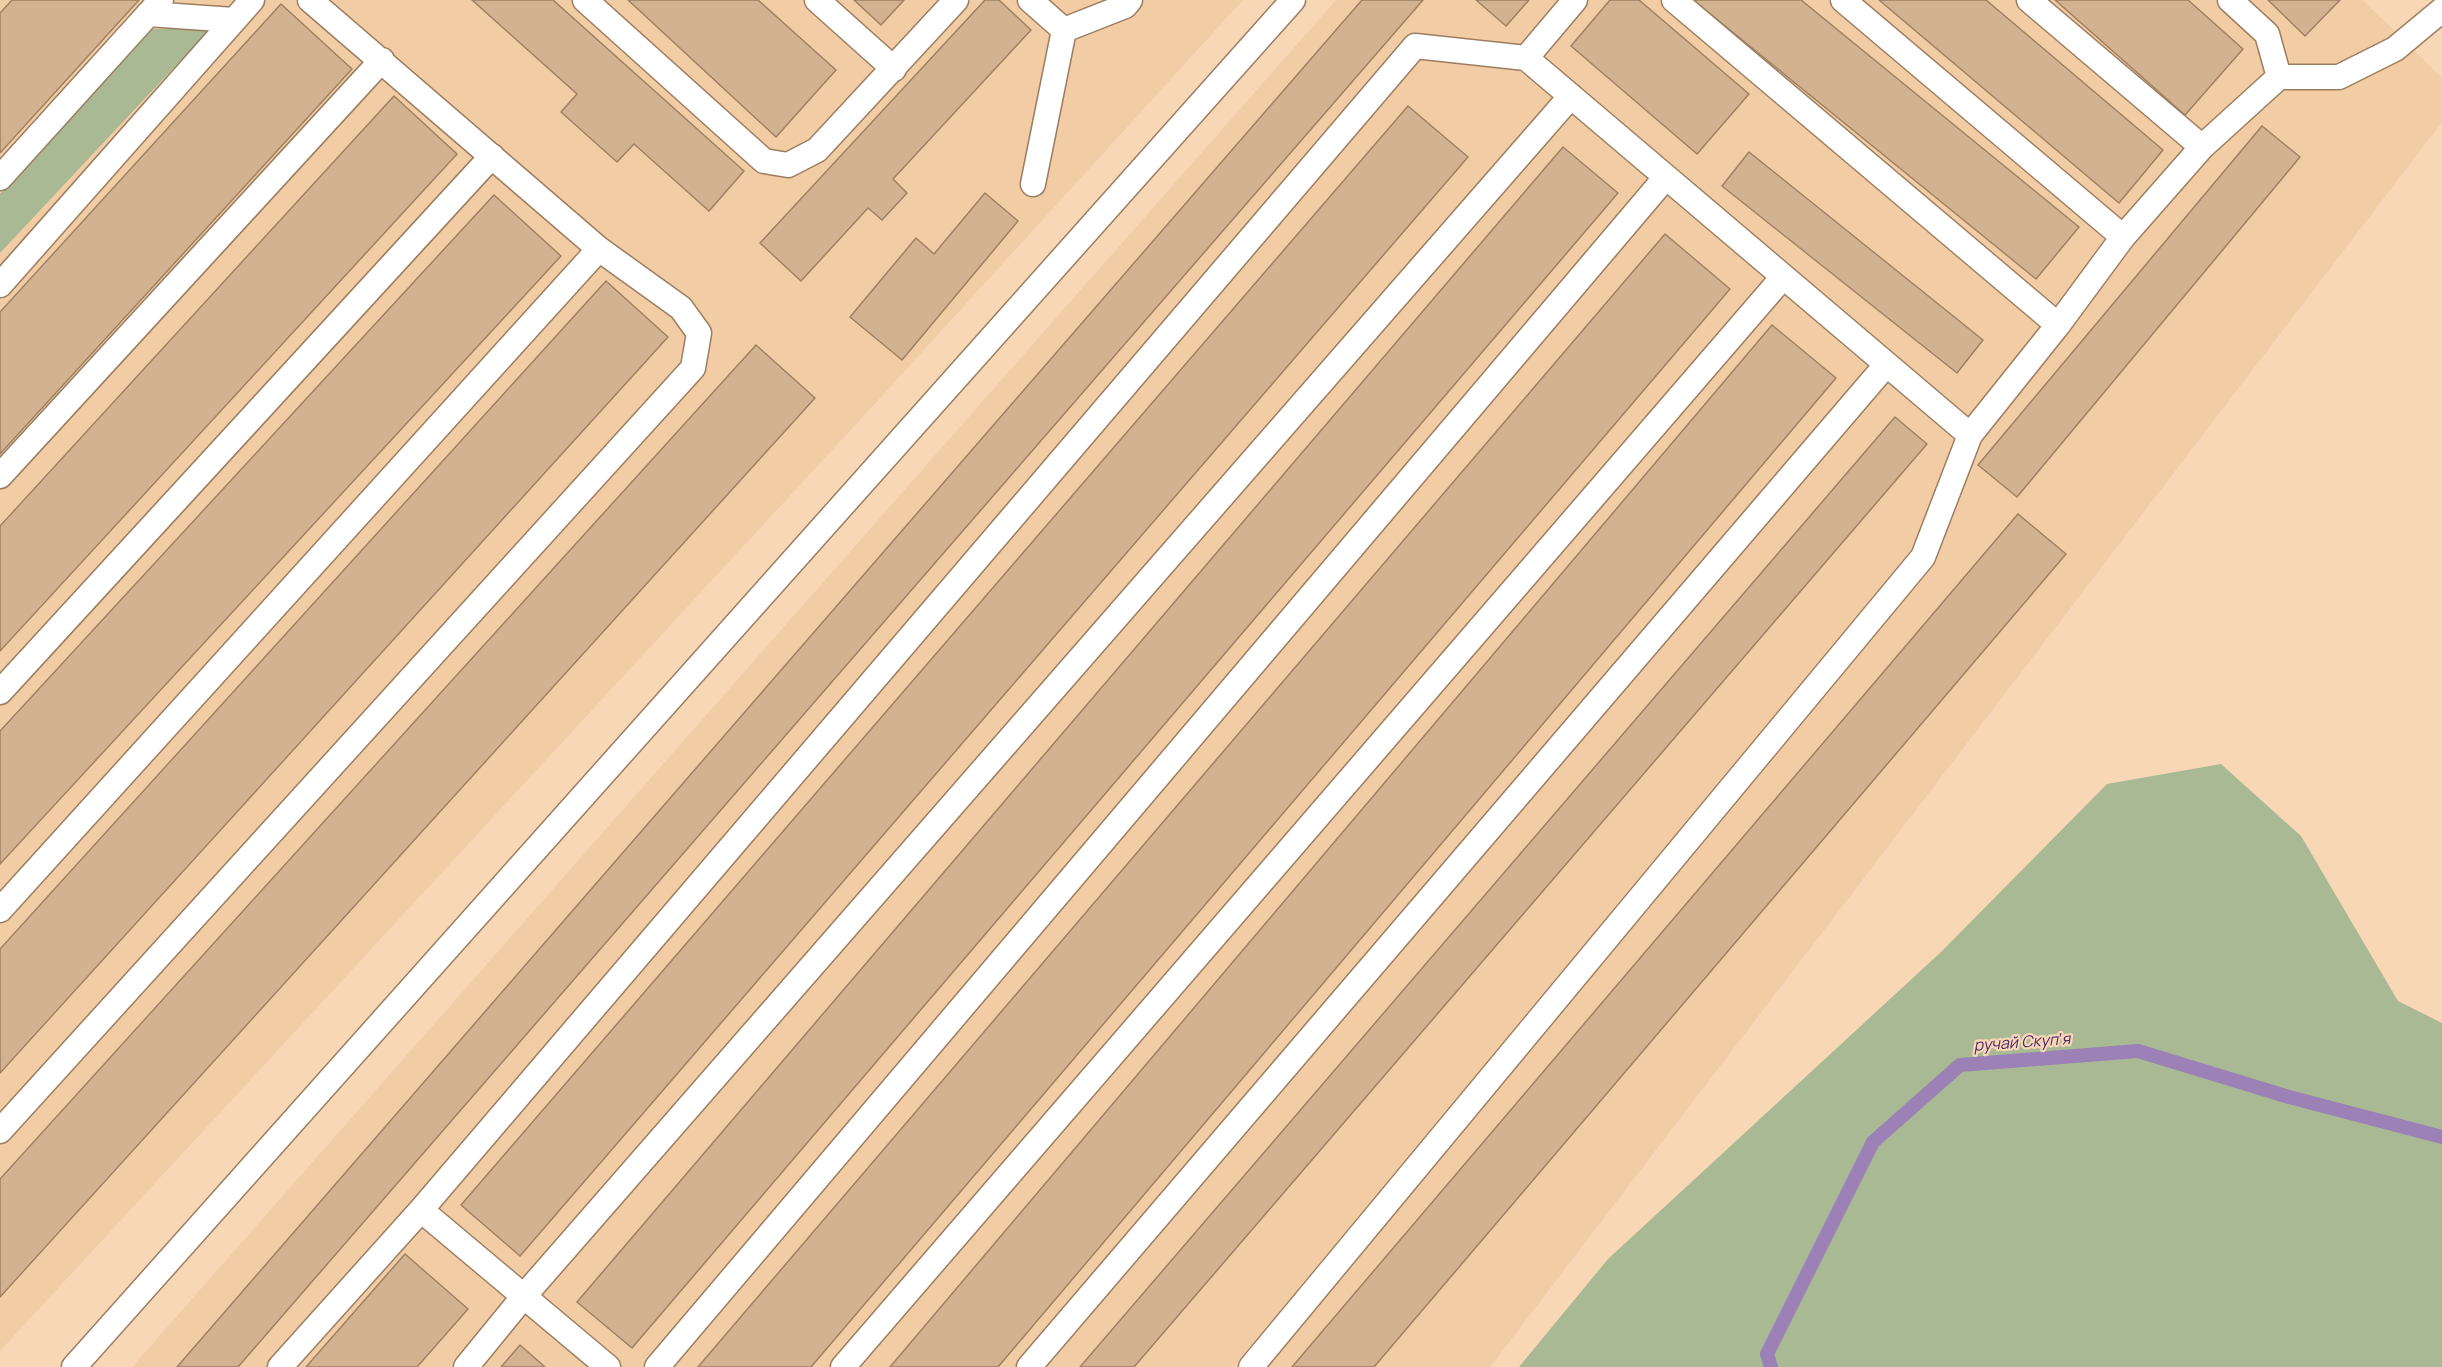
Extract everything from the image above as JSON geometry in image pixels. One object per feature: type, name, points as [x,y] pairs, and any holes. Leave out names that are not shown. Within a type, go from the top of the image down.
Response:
[{"type":"lane","points":[[0,285],[252,0]]},
{"type":"lane","points":[[0,1131],[693,368],[699,333],[681,308],[599,249],[310,0]]},
{"type":"lane","points":[[585,0],[764,161],[788,165],[817,150],[956,0]]},
{"type":"lane","points":[[817,0],[894,69]]},
{"type":"lane","points":[[1029,0],[1064,30]]},
{"type":"lane","points":[[1064,30],[1125,6],[1131,0]]},
{"type":"lane","points":[[74,1367],[1293,0]]},
{"type":"lane","points":[[1526,58],[1575,0]]},
{"type":"lane","points":[[1674,0],[2058,325]]},
{"type":"lane","points":[[1843,0],[2123,237]]},
{"type":"lane","points":[[2029,0],[2202,147]]},
{"type":"lane","points":[[2230,0],[2267,34],[2279,77]]},
{"type":"lane","points":[[0,178],[155,7],[234,20]]},
{"type":"lane","points":[[1251,1367],[1923,557],[1970,435],[2058,325],[2123,237],[2202,147],[2279,77],[2339,77],[2395,50],[2442,10]]},
{"type":"lane","points":[[1033,184],[1064,30]]},
{"type":"lane","points":[[280,1367],[421,1210],[1415,46],[1526,58],[1970,435]]},
{"type":"lane","points":[[0,476],[382,60]]},
{"type":"lane","points":[[466,1367],[524,1296],[1571,96]]},
{"type":"lane","points":[[0,692],[492,156]]},
{"type":"lane","points":[[657,1367],[1666,177]]},
{"type":"lane","points":[[0,910],[599,249]]},
{"type":"lane","points":[[843,1367],[1783,277]]},
{"type":"lane","points":[[1029,1367],[1886,365]]},
{"type":"lane","points":[[421,1210],[608,1367]]},
{"type":"shaded area","points":[[0,0],[1243,0],[871,408],[0,1351]]},
{"type":"shaded area","points":[[1336,0],[2363,0],[2442,78],[2442,122],[1490,1367],[132,1367]]},
{"type":"green space","points":[[153,29],[210,29],[0,253],[0,194]]},
{"type":"green space","points":[[2221,764],[2301,836],[2398,1001],[2442,1023],[2442,1367],[1519,1367],[1608,1259],[1941,952],[2107,784]]},
{"type":"building","points":[[12,0],[139,0],[0,153],[0,13]]},
{"type":"building","points":[[472,0],[553,0],[744,171],[709,211],[634,144],[617,162],[561,112],[577,94]]},
{"type":"building","points":[[628,0],[758,0],[836,70],[776,137]]},
{"type":"building","points":[[854,0],[904,0],[881,25]]},
{"type":"building","points":[[985,0],[999,0],[1031,30],[893,179],[907,193],[882,220],[868,208],[801,281],[760,243]]},
{"type":"building","points":[[1362,0],[1423,0],[238,1367],[177,1367]]},
{"type":"building","points":[[1476,0],[1529,0],[1506,26]]},
{"type":"building","points":[[1610,0],[1639,0],[1749,94],[1697,154],[1571,46]]},
{"type":"building","points":[[1693,0],[1801,0],[2079,227],[2036,279]]},
{"type":"building","points":[[1879,0],[1986,0],[2163,150],[2119,203]]},
{"type":"building","points":[[2055,0],[2188,0],[2243,49],[2185,115]]},
{"type":"building","points":[[2268,0],[2340,0],[2305,36]]},
{"type":"building","points":[[281,4],[352,69],[0,454],[0,312]]},
{"type":"building","points":[[394,96],[457,154],[0,651],[0,526]]},
{"type":"building","points":[[1408,106],[1468,157],[520,1256],[461,1205]]},
{"type":"building","points":[[2262,126],[2300,157],[2017,497],[1978,465]]},
{"type":"building","points":[[1563,147],[1618,193],[632,1348],[577,1302]]},
{"type":"building","points":[[1749,152],[1983,340],[1957,373],[1722,186]]},
{"type":"building","points":[[985,193],[1018,221],[902,360],[850,317],[916,238],[934,254]]},
{"type":"building","points":[[494,195],[561,256],[0,864],[0,731]]},
{"type":"building","points":[[1665,234],[1730,289],[811,1367],[698,1367]]},
{"type":"building","points":[[606,281],[668,337],[0,1073],[0,949]]},
{"type":"building","points":[[1772,325],[1836,378],[998,1367],[890,1367]]},
{"type":"building","points":[[756,345],[815,398],[0,1297],[0,1179]]},
{"type":"building","points":[[1895,417],[1927,444],[1134,1367],[1080,1367]]},
{"type":"building","points":[[2018,514],[2066,554],[1374,1367],[1292,1367]]},
{"type":"building","points":[[405,1254],[468,1309],[417,1367],[306,1367]]},
{"type":"building","points":[[520,1345],[545,1367],[501,1367]]},
{"type":"waterway","name":"ручай Скупʼя","points":[[1771,1367],[1767,1354],[1873,1142],[1960,1065],[2138,1051],[2289,1097],[2442,1137]]}]
